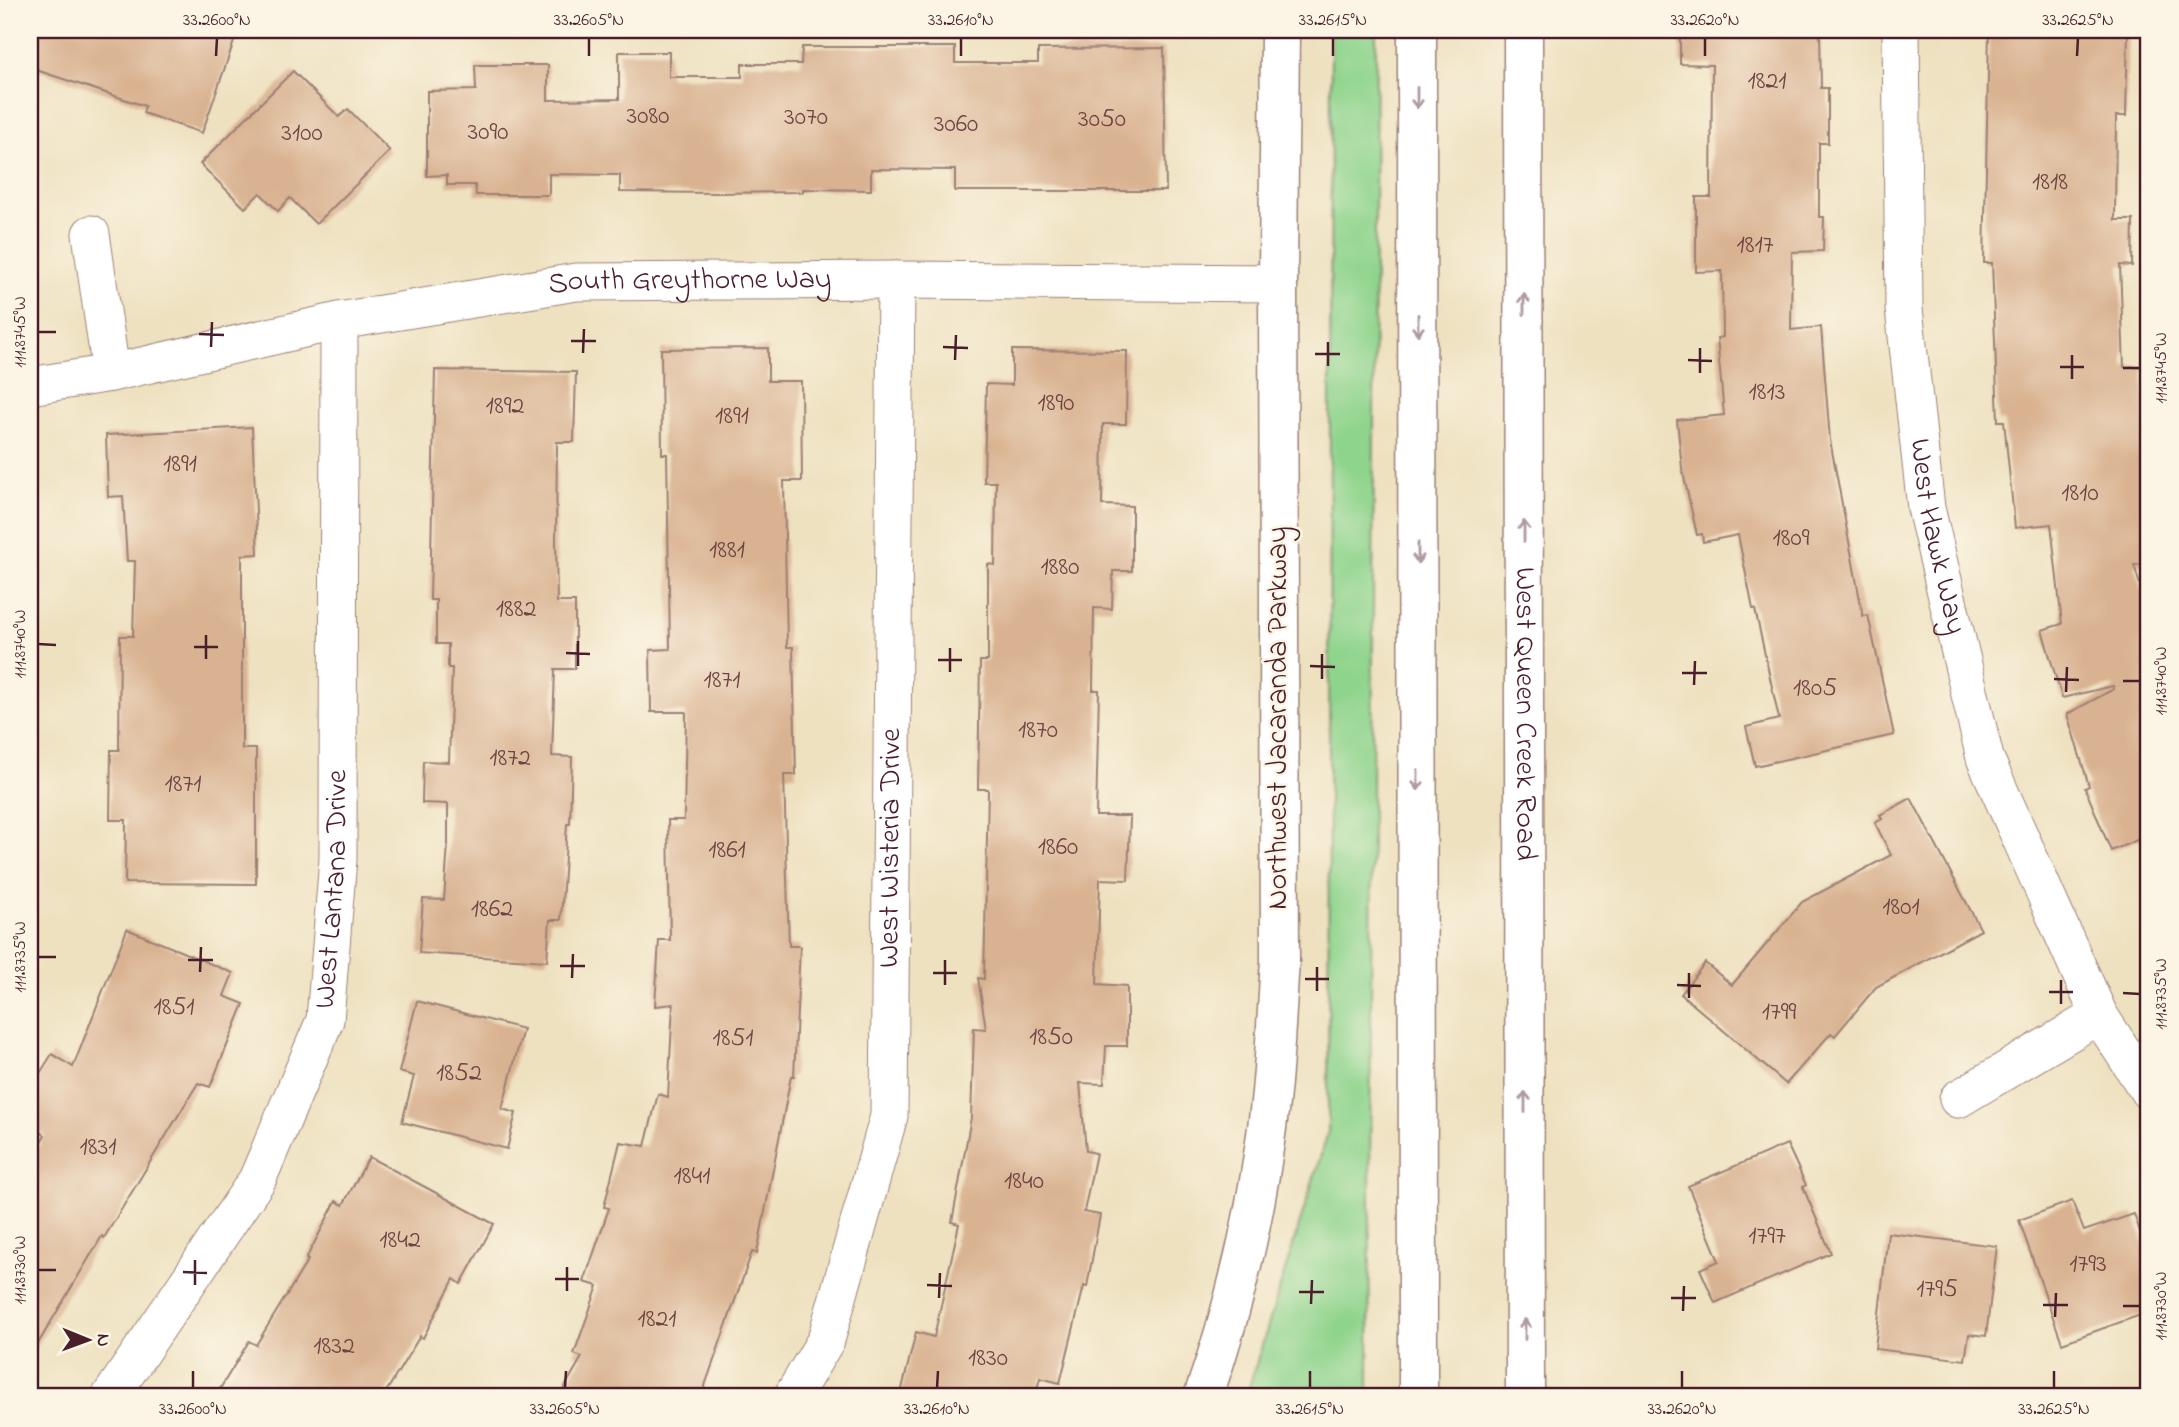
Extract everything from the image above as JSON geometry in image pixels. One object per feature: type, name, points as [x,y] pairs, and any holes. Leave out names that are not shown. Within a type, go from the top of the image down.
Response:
[{"type":"main road","name":"Northwest Jacaranda Parkway","points":[[1203,1397],[1235,1294],[1252,1221],[1266,1142],[1275,1052],[1280,960],[1280,30]]},
{"type":"main road","points":[[1418,30],[1418,1397]]},
{"type":"main road","name":"West Queen Creek Road","points":[[1523,30],[1525,1397]]},
{"type":"street","name":"West Hawk Way","points":[[1901,30],[1904,309],[1926,508],[1985,758],[2099,1015],[2149,1092]]},
{"type":"street","points":[[91,234],[111,373]]},
{"type":"street","name":"West Wisteria Drive","points":[[792,1397],[826,1340],[889,1116],[896,280]]},
{"type":"street","name":"South Greythorne Way","points":[[30,386],[111,373],[339,321],[576,282],[1278,282]]},
{"type":"street","name":"West Lantana Drive","points":[[110,1397],[257,1180],[325,1020],[338,859],[339,321]]},
{"type":"street","points":[[1958,1099],[2099,1015]]},
{"type":"green space","points":[[1331,30],[1376,30],[1369,1397],[1246,1397],[1328,1132]]},
{"type":"building","points":[[30,30],[238,30],[202,133],[143,113],[145,106],[30,68]]},
{"type":"building","points":[[1680,30],[1820,30],[1821,88],[1828,88],[1828,143],[1819,143],[1819,217],[1824,217],[1823,251],[1792,252],[1791,330],[1821,327],[1830,440],[1863,616],[1868,615],[1894,735],[1755,766],[1746,727],[1779,719],[1755,609],[1738,535],[1703,542],[1702,534],[1697,535],[1682,468],[1677,420],[1724,415],[1717,338],[1723,337],[1722,271],[1696,272],[1696,197],[1711,197],[1712,65],[1680,64]]},
{"type":"building","points":[[1989,30],[2128,30],[2126,116],[2116,116],[2115,220],[2133,220],[2132,266],[2120,265],[2124,367],[2143,366],[2145,450],[2149,449],[2149,563],[2134,565],[2149,614],[2149,835],[2111,851],[2085,788],[2089,786],[2067,714],[2114,689],[2113,686],[2062,698],[2042,630],[2062,624],[2051,524],[2015,528],[2004,421],[1998,421],[1992,263],[1984,263]]},
{"type":"building","points":[[802,47],[955,47],[955,63],[1038,63],[1038,49],[1164,48],[1166,191],[955,191],[955,170],[871,169],[871,190],[620,192],[620,175],[549,174],[549,195],[476,195],[475,185],[447,185],[447,175],[427,176],[427,91],[476,90],[475,65],[548,65],[548,100],[619,99],[619,52],[669,52],[669,77],[742,77],[742,64],[801,64]]},
{"type":"building","points":[[293,71],[339,117],[348,109],[390,151],[316,224],[290,198],[278,211],[260,193],[245,208],[200,164]]},
{"type":"building","points":[[768,348],[768,381],[801,381],[802,481],[784,481],[787,647],[793,647],[796,775],[784,775],[789,946],[800,946],[794,1076],[791,1076],[757,1253],[752,1252],[701,1397],[559,1397],[582,1357],[574,1354],[598,1286],[584,1282],[609,1208],[604,1207],[620,1142],[645,1146],[658,1094],[668,1097],[673,1004],[655,1006],[659,940],[670,940],[668,820],[684,820],[686,712],[651,712],[650,650],[670,649],[667,454],[662,454],[661,349]]},
{"type":"building","points":[[1012,350],[1127,351],[1126,424],[1103,424],[1102,505],[1132,506],[1132,571],[1113,571],[1112,609],[1094,608],[1093,690],[1099,690],[1096,816],[1130,816],[1128,880],[1100,879],[1097,984],[1127,986],[1127,1046],[1106,1046],[1104,1084],[1080,1083],[1086,1151],[1096,1153],[1084,1212],[1100,1215],[1087,1287],[1084,1286],[1060,1383],[1040,1378],[1035,1397],[900,1397],[916,1332],[934,1337],[959,1224],[952,1222],[971,1118],[974,1028],[986,1029],[978,978],[984,979],[988,789],[978,789],[980,661],[988,661],[988,564],[995,565],[996,482],[984,482],[986,384],[1012,385]]},
{"type":"building","points":[[435,370],[576,372],[574,442],[557,442],[556,542],[557,602],[575,602],[575,669],[555,669],[552,756],[572,757],[570,824],[567,824],[561,920],[550,920],[547,961],[419,953],[423,899],[444,900],[448,844],[448,804],[422,803],[423,761],[449,762],[452,668],[448,668],[448,644],[436,644],[436,600],[430,600]]},
{"type":"building","points":[[252,427],[258,554],[242,555],[242,749],[256,749],[256,884],[125,883],[126,820],[110,820],[111,750],[119,750],[120,636],[133,636],[135,561],[127,561],[123,496],[108,497],[106,435]]},
{"type":"building","points":[[1911,798],[1981,930],[1876,987],[1835,1036],[1831,1033],[1786,1084],[1681,994],[1705,963],[1732,985],[1802,902],[1891,855],[1875,823],[1882,819],[1880,815]]},
{"type":"building","points":[[127,929],[233,973],[224,996],[244,1004],[210,1087],[198,1083],[30,1357],[30,1160],[45,1135],[30,1126],[30,1089],[52,1054],[73,1067]]},
{"type":"building","points":[[417,1001],[523,1029],[502,1109],[516,1113],[507,1149],[402,1122],[414,1076],[399,1072]]},
{"type":"building","points":[[1787,1144],[1806,1185],[1803,1187],[1831,1253],[1715,1303],[1700,1269],[1719,1261],[1688,1186]]},
{"type":"building","points":[[369,1157],[494,1224],[461,1284],[454,1279],[423,1338],[420,1336],[383,1397],[215,1397],[249,1341],[256,1345],[308,1260],[306,1259],[336,1201],[343,1205]]},
{"type":"building","points":[[2072,1201],[2084,1231],[2134,1214],[2149,1258],[2149,1312],[2062,1343],[2019,1220]]},
{"type":"building","points":[[1888,1233],[1997,1246],[1986,1336],[1969,1334],[1965,1360],[1875,1349]]}]
